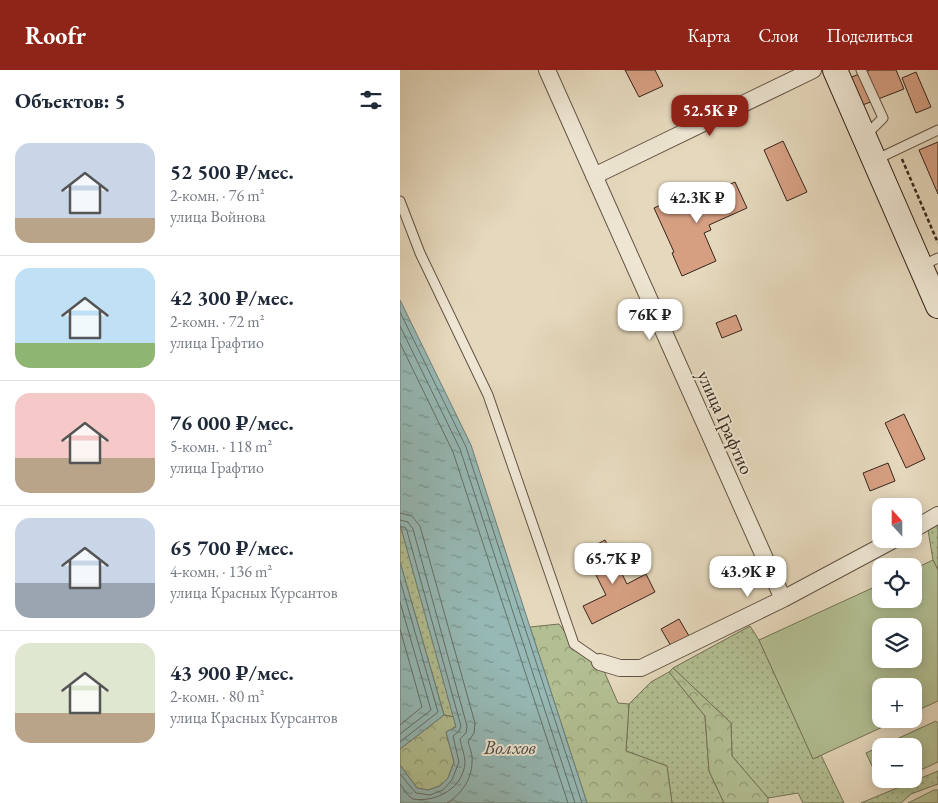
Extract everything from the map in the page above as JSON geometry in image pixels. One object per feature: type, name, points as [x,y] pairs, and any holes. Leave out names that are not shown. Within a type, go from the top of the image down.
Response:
[{"type":"street","name":"улица Графтио","points":[[547,70],[783,599]]},
{"type":"street","points":[[594,176],[813,70]]},
{"type":"street","points":[[835,70],[875,161],[929,262],[938,306]]},
{"type":"street","points":[[922,524],[938,516]]},
{"type":"street","points":[[600,662],[620,668],[642,668],[783,599],[878,548]]},
{"type":"lane","points":[[862,70],[883,118],[864,137]]},
{"type":"lane","points":[[875,161],[938,130]]},
{"type":"lane","points":[[400,201],[420,253],[488,395],[574,644],[600,662]]},
{"type":"path","points":[[898,150],[938,243]]},
{"type":"green space","points":[[400,524],[454,717],[444,715],[400,562]]},
{"type":"green space","points":[[938,525],[938,570],[933,560],[928,530]]},
{"type":"green space","points":[[933,560],[938,570],[938,701],[922,708],[922,678],[872,678],[872,728],[880,728],[813,759],[759,640],[872,588],[872,608],[922,608],[922,565]]},
{"type":"green space","points":[[559,624],[574,644],[600,662],[618,703],[629,704],[626,751],[667,766],[672,803],[587,803],[530,627]]},
{"type":"green space","points":[[750,626],[759,640],[813,758],[821,755],[844,803],[803,803],[798,793],[768,798],[732,756],[731,723],[673,668]]},
{"type":"green space","points":[[673,668],[731,723],[732,756],[768,798],[768,803],[724,803],[709,771],[705,716],[669,672]]},
{"type":"green space","points":[[669,672],[705,716],[709,771],[724,803],[672,803],[667,766],[626,751],[629,704],[651,682]]},
{"type":"green space","points":[[444,715],[454,717],[456,727],[446,732],[454,762],[448,778],[440,786],[428,790],[417,788],[400,765],[400,749]]},
{"type":"green space","points":[[936,721],[938,724],[938,762],[922,769],[922,738],[899,738]]},
{"type":"green space","points":[[872,750],[872,766],[866,753]]},
{"type":"green space","points":[[938,771],[938,784],[911,794],[901,803],[861,803],[897,788],[922,788],[922,778]]},
{"type":"green space","points":[[934,790],[938,790],[938,803],[908,803]]},
{"type":"water","name":"Волхов","points":[[400,300],[471,445],[587,803],[400,803],[400,765],[417,788],[428,790],[440,786],[448,778],[454,762],[446,732],[456,727],[400,524]]},
{"type":"water","name":"Волхов","points":[[400,562],[444,715],[400,749]]},
{"type":"building","points":[[625,70],[655,70],[663,86],[639,97]]},
{"type":"building","points":[[870,70],[896,70],[904,89],[860,106],[849,78]]},
{"type":"building","points":[[916,72],[931,107],[916,113],[902,78]]},
{"type":"building","points":[[783,141],[807,192],[787,201],[764,150]]},
{"type":"building","points":[[938,142],[938,194],[919,150]]},
{"type":"building","points":[[735,182],[747,208],[709,225],[711,230],[704,233],[716,261],[682,276],[672,253],[674,252],[654,208],[692,191],[696,200]]},
{"type":"building","points":[[736,315],[742,330],[722,338],[716,323]]},
{"type":"building","points":[[904,414],[925,459],[906,468],[885,423]]},
{"type":"building","points":[[888,463],[895,481],[870,491],[863,473]]},
{"type":"building","points":[[605,540],[627,584],[646,574],[655,592],[592,624],[583,606],[606,595],[584,551]]},
{"type":"building","points":[[679,619],[689,636],[671,646],[661,629]]}]
